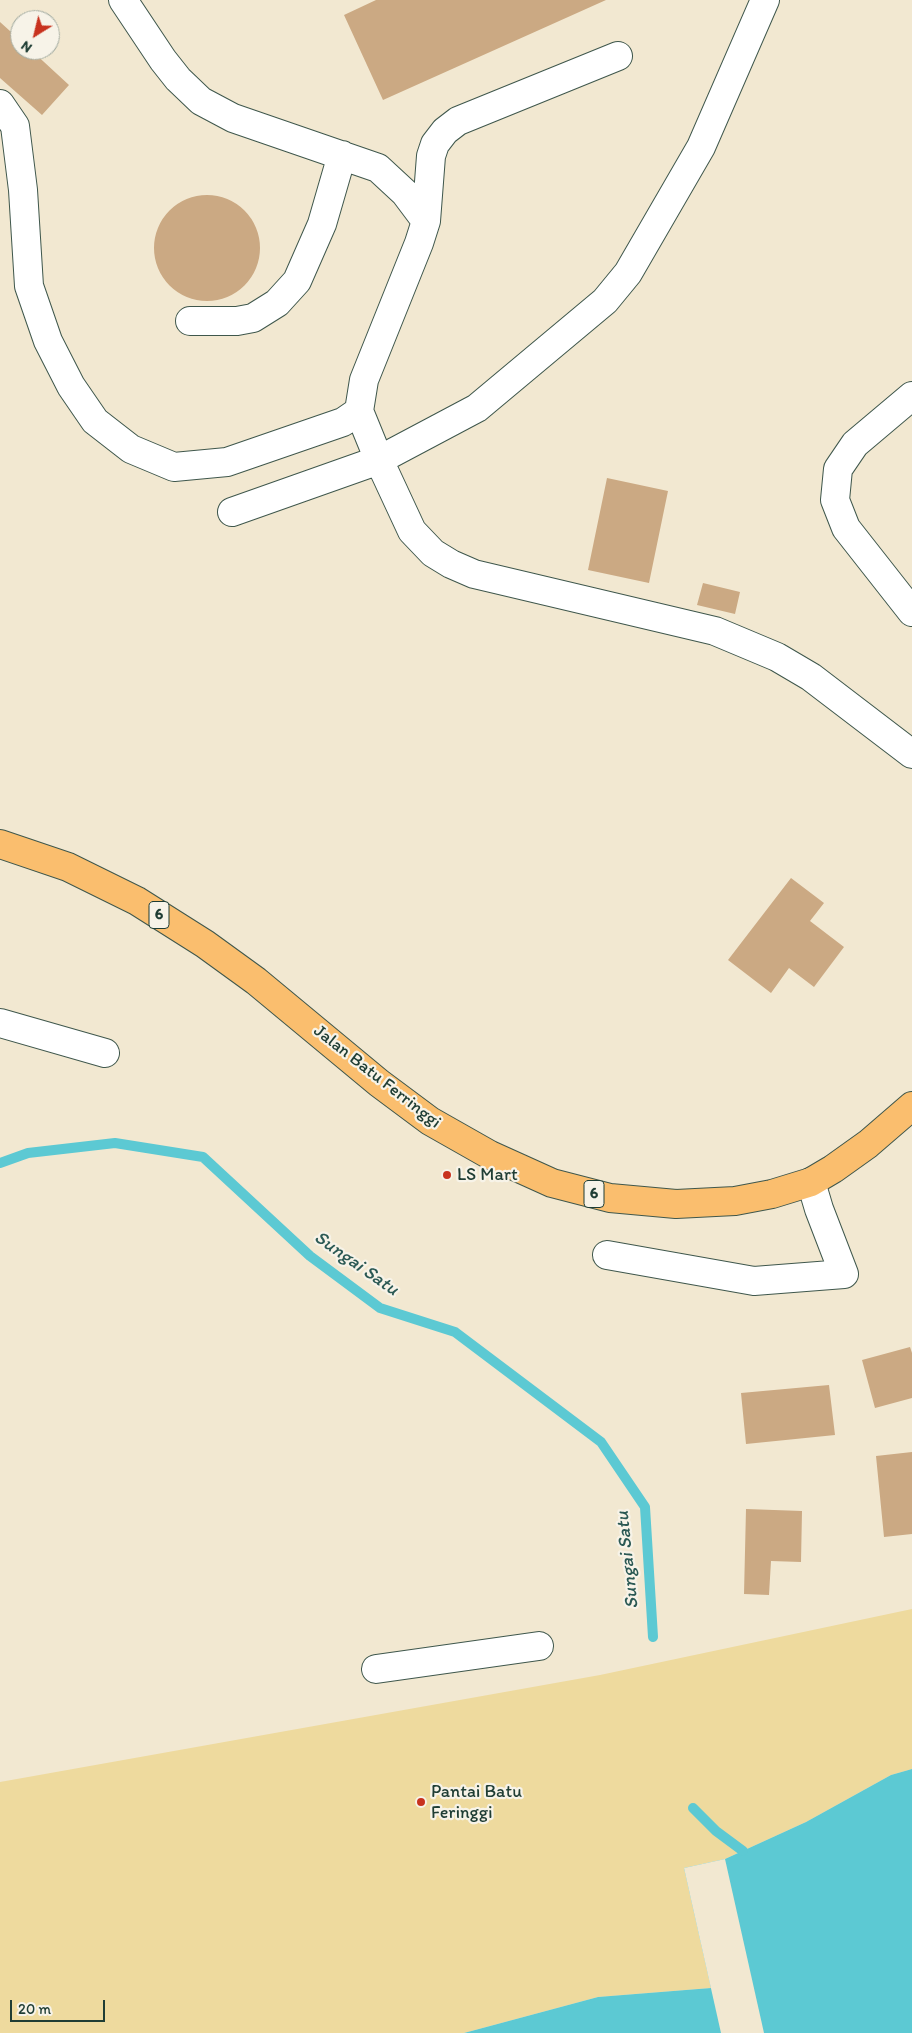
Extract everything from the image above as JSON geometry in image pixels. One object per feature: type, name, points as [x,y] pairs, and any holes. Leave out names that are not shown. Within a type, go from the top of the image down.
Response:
[{"type":"main road","name":"Jalan Batu Ferringgi","points":[[0,844],[68,867],[137,900],[256,980],[380,1083],[430,1121],[490,1155],[552,1183],[610,1198],[676,1204],[735,1201],[772,1194],[811,1182],[833,1169],[868,1144],[912,1106]]},
{"type":"street","points":[[123,0],[163,60],[178,79],[201,101],[233,118],[378,168],[405,194],[426,221]]},
{"type":"street","points":[[232,512],[378,460],[476,408],[605,301],[628,273],[700,147],[765,0]]},
{"type":"street","points":[[618,56],[458,121],[445,130],[435,144],[430,156],[426,221],[364,380],[359,411],[378,460],[412,531],[433,553],[451,564],[474,574],[715,631],[777,657],[811,677],[912,754]]},
{"type":"street","points":[[0,104],[15,126],[23,190],[29,286],[48,341],[70,386],[95,421],[131,449],[174,466],[227,462],[343,422],[359,411]]},
{"type":"street","points":[[190,321],[237,321],[253,318],[277,302],[297,281],[322,224],[342,155]]},
{"type":"street","points":[[912,396],[855,444],[838,469],[834,500],[846,528],[912,612]]},
{"type":"street","points":[[0,1023],[105,1053]]},
{"type":"street","points":[[607,1255],[754,1281],[844,1274],[811,1182]]},
{"type":"street","points":[[376,1668],[539,1646]]},
{"type":"sand","name":"Pantai Batu Feringgi","points":[[912,1609],[912,1769],[891,1775],[806,1822],[725,1859],[684,1868],[711,1988],[598,1997],[464,2033],[0,2033],[0,1782],[600,1675]]},
{"type":"water","points":[[912,1769],[912,2033],[464,2033],[598,1997],[711,1988],[684,1868],[725,1859],[806,1822],[891,1775]]},
{"type":"pier","points":[[725,1859],[764,2033],[721,2033],[684,1868]]},
{"type":"building","points":[[376,0],[606,0],[383,100],[344,15]]},
{"type":"building","points":[[0,22],[10,31],[10,60],[42,60],[69,85],[42,115],[0,78]]},
{"type":"building","points":[[207,195],[227,199],[244,211],[256,228],[260,248],[256,268],[244,285],[227,297],[207,301],[187,297],[170,285],[158,268],[154,248],[158,228],[170,211],[187,199]]},
{"type":"building","points":[[607,478],[668,491],[649,583],[588,570]]},
{"type":"building","points":[[703,583],[740,592],[735,614],[697,605]]},
{"type":"building","points":[[791,878],[824,903],[810,921],[844,947],[814,987],[789,968],[771,993],[728,960]]},
{"type":"building","points":[[910,1347],[912,1353],[912,1398],[875,1408],[862,1360]]},
{"type":"building","points":[[829,1385],[835,1435],[746,1444],[741,1393]]},
{"type":"building","points":[[912,1452],[912,1534],[884,1537],[876,1456]]},
{"type":"building","points":[[746,1509],[802,1511],[801,1562],[771,1561],[769,1595],[744,1594]]},
{"type":"waterway","name":"Sungai Satu","points":[[0,1163],[28,1153],[115,1143],[203,1157],[310,1256],[380,1308],[455,1332],[601,1442],[645,1507],[653,1637]]},
{"type":"waterway","name":"Sungai Satu","points":[[693,1808],[716,1831],[743,1851]]},
{"type":"place","name":"LS Mart","points":[[447,1175]]},
{"type":"place","name":"Pantai Batu Feringgi","points":[[421,1802]]}]
